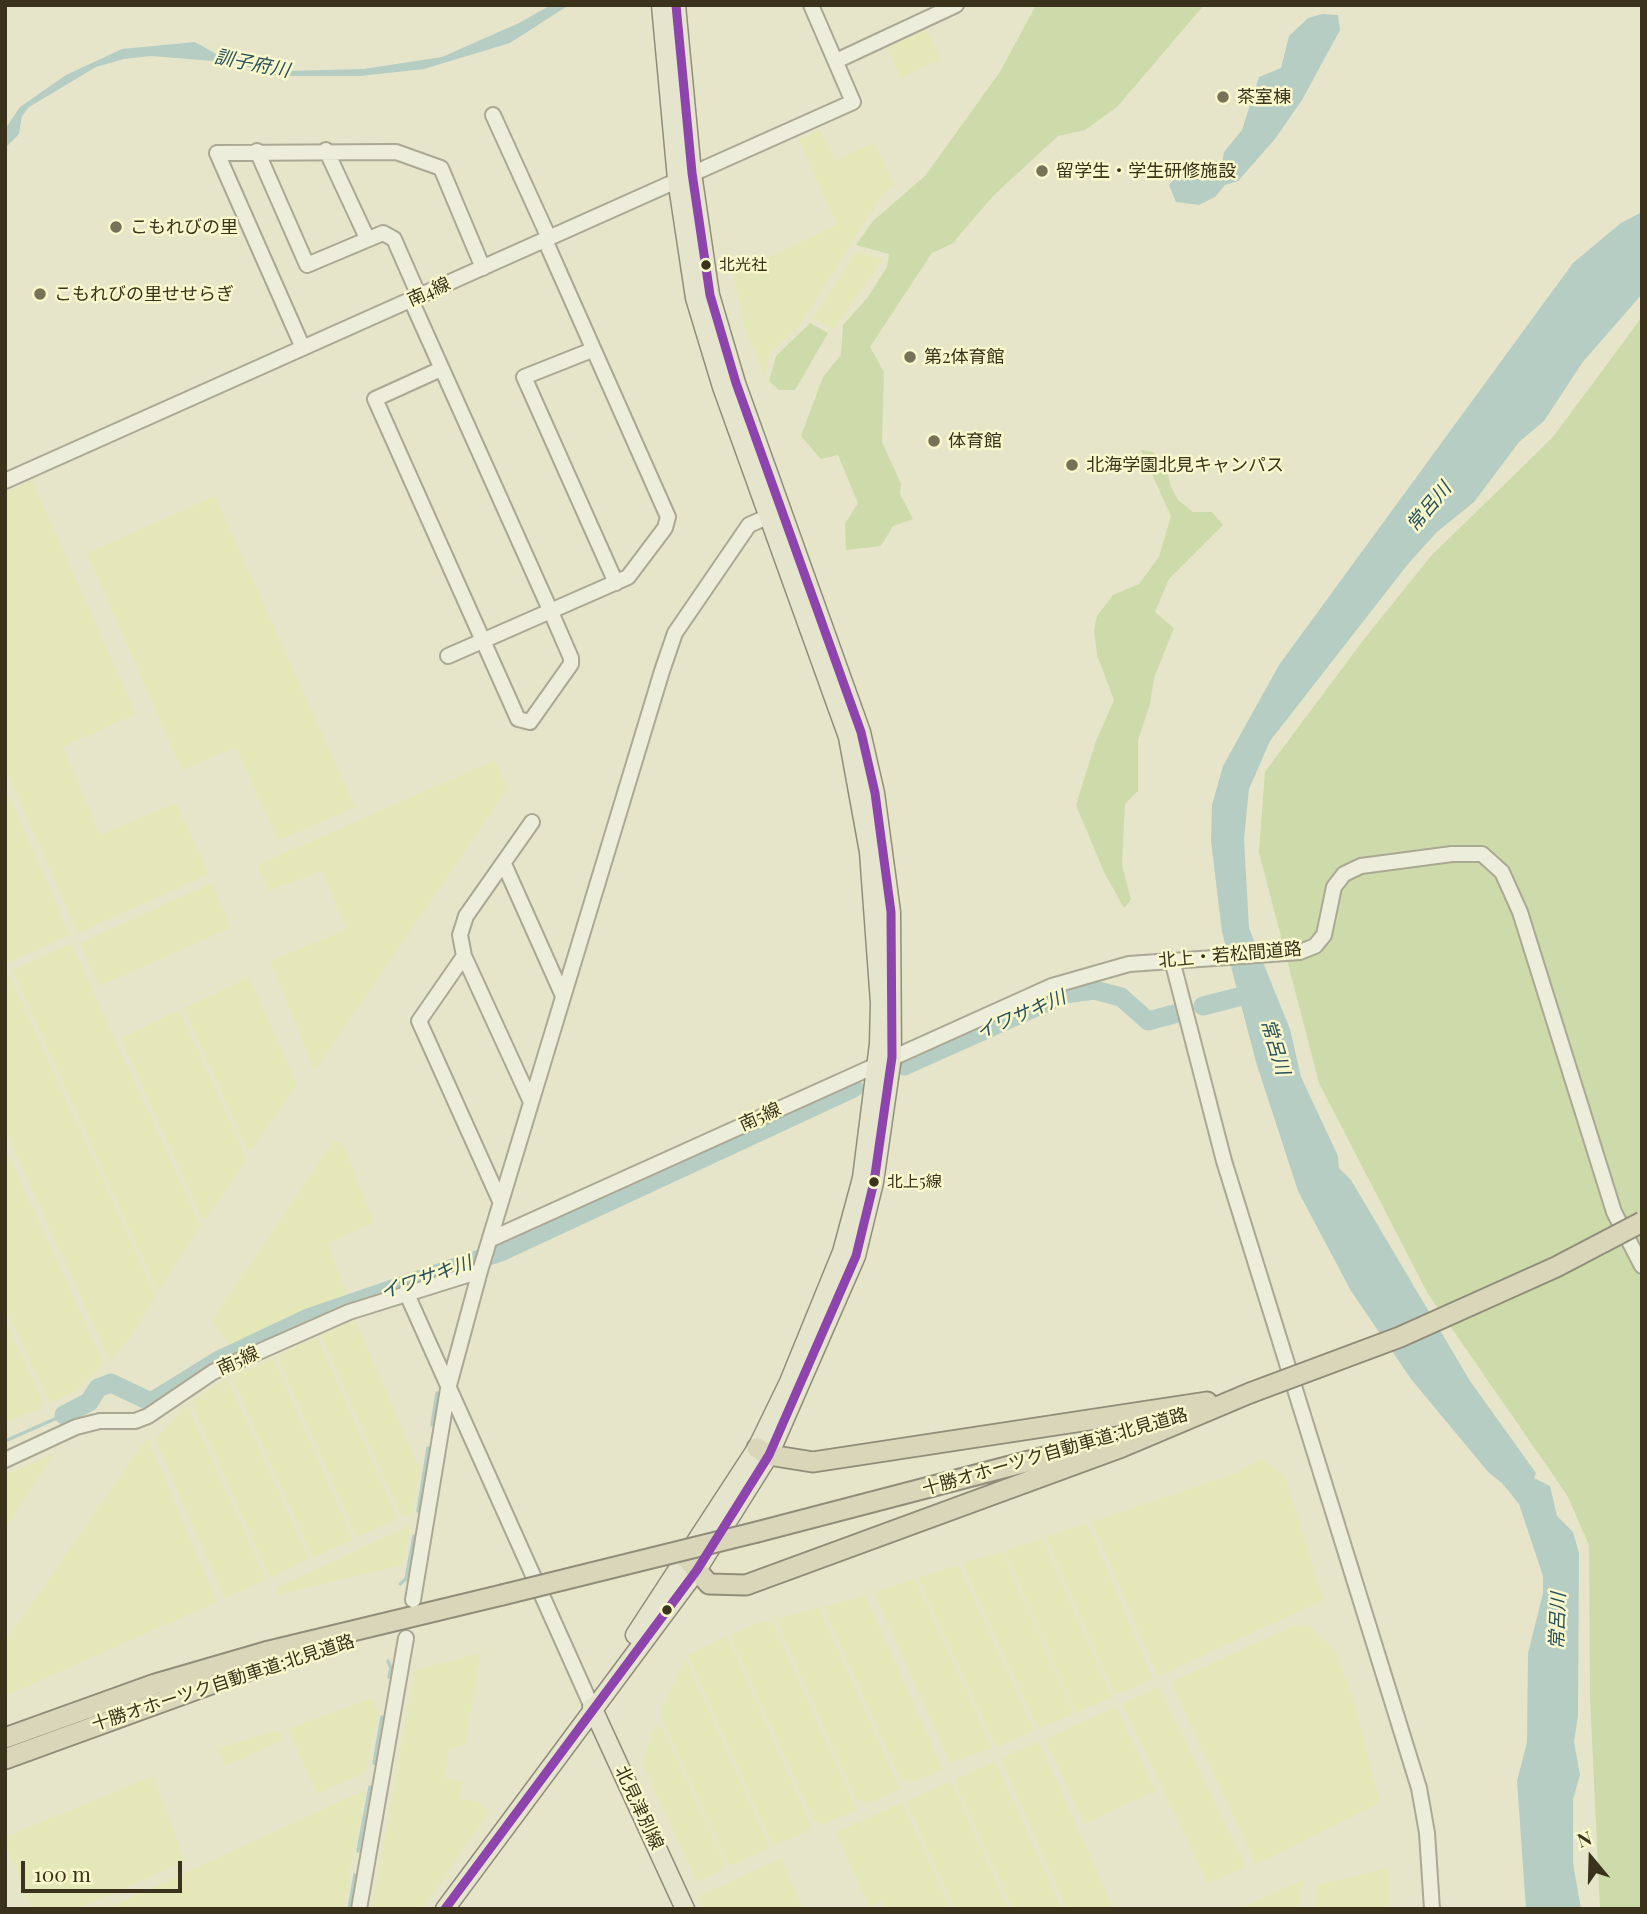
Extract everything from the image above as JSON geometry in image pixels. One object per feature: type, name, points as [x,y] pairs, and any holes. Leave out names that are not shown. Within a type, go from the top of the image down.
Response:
[{"type":"highway","name":"十勝オホーツク自動車道;北見道路","points":[[5,1738],[155,1684],[265,1653],[757,1532],[1120,1437],[1250,1393],[1400,1337],[1556,1267],[1642,1222]]},
{"type":"highway","points":[[763,1451],[813,1462],[1172,1409],[1250,1393]]},
{"type":"highway","points":[[691,1564],[709,1584],[746,1585],[1122,1447],[1250,1393]]},
{"type":"highway","name":"十勝オホーツク自動車道;北見道路","points":[[5,1759],[160,1700],[443,1611]]},
{"type":"main road","points":[[445,1909],[592,1707],[691,1564],[763,1451],[842,1252],[862,1178],[884,1060],[876,918],[861,795],[848,737],[710,295],[684,176],[661,5]]},
{"type":"main road","points":[[676,5],[684,176]]},
{"type":"main road","name":"北見津別線","points":[[592,1707],[685,1909]]},
{"type":"street","points":[[811,5],[836,61],[956,5]]},
{"type":"street","name":"南4線","points":[[5,481],[853,102],[836,61]]},
{"type":"street","points":[[448,656],[628,577],[665,528],[668,517],[592,350],[492,115]]},
{"type":"street","points":[[326,150],[367,238]]},
{"type":"street","points":[[303,348],[217,153],[326,150],[396,152],[440,168],[483,268]]},
{"type":"street","points":[[257,151],[307,265],[383,233],[394,239],[441,369],[551,612],[571,664],[530,722],[518,719],[375,398],[441,369]]},
{"type":"street","points":[[592,350],[524,377],[616,583]]},
{"type":"street","points":[[413,1600],[448,1389],[482,1263],[675,633],[749,526],[776,512]]},
{"type":"street","points":[[531,1102],[464,956],[460,935],[466,916],[532,822]]},
{"type":"street","name":"北上・若松間道路","points":[[884,1060],[1052,986],[1129,964],[1300,952],[1315,946],[1324,935],[1334,887],[1344,874],[1361,866],[1452,854],[1482,855],[1502,872],[1520,912],[1614,1212],[1642,1266]]},
{"type":"street","points":[[504,864],[563,996]]},
{"type":"street","points":[[464,956],[419,1021],[500,1201]]},
{"type":"street","points":[[1178,959],[1224,1161],[1419,1788],[1427,1833],[1432,1909]]},
{"type":"street","name":"南5線","points":[[491,1239],[884,1060]]},
{"type":"street","name":"南5線","points":[[5,1460],[76,1427],[100,1421],[135,1421],[148,1416],[213,1372],[349,1312],[482,1263]]},
{"type":"street","points":[[406,1292],[592,1707]]},
{"type":"street","points":[[359,1909],[406,1638]]},
{"type":"green space","points":[[1036,5],[1204,5],[1117,107],[1085,130],[1058,136],[993,196],[953,243],[932,253],[870,347],[884,372],[882,442],[901,484],[900,494],[913,519],[893,526],[881,546],[846,550],[845,524],[858,503],[838,455],[821,459],[801,436],[823,377],[841,355],[843,325],[868,297],[887,267],[889,254],[856,245],[873,221],[925,176],[1000,72]]},
{"type":"green space","points":[[927,30],[941,59],[901,78],[887,48]]},
{"type":"green space","points":[[820,130],[835,160],[874,143],[895,185],[882,195],[800,325],[770,353],[765,377],[744,326],[733,274],[837,225],[799,140]]},
{"type":"green space","points":[[856,251],[883,260],[833,329],[813,319]]},
{"type":"green space","points":[[1642,317],[1642,1909],[1600,1909],[1590,1697],[1589,1545],[1567,1495],[1428,1294],[1319,1083],[1259,852],[1265,772],[1361,643],[1431,556],[1553,437]]},
{"type":"green space","points":[[810,323],[828,333],[795,390],[779,390],[769,381],[776,356]]},
{"type":"green space","points":[[1141,450],[1153,452],[1165,464],[1171,487],[1178,500],[1193,512],[1212,512],[1223,525],[1169,579],[1155,612],[1174,628],[1154,678],[1150,704],[1138,740],[1138,791],[1125,804],[1122,865],[1131,900],[1124,908],[1104,872],[1076,805],[1096,741],[1114,700],[1097,655],[1094,630],[1097,616],[1113,595],[1139,584],[1159,557],[1171,516]]},
{"type":"green space","points":[[32,480],[136,714],[63,747],[100,835],[176,803],[209,874],[78,933],[5,768],[5,492]]},
{"type":"green space","points":[[215,496],[355,807],[278,841],[236,747],[182,770],[87,553]]},
{"type":"green space","points":[[495,760],[507,789],[315,1071],[270,961],[347,929],[322,871],[269,891],[257,865]]},
{"type":"green space","points":[[5,787],[70,935],[5,964]]},
{"type":"green space","points":[[212,883],[231,928],[99,986],[80,943]]},
{"type":"green space","points":[[71,944],[201,1226],[158,1292],[12,970]]},
{"type":"green space","points":[[8,972],[156,1296],[128,1340],[110,1361],[5,1129],[5,973]]},
{"type":"green space","points":[[249,977],[297,1084],[252,1150],[247,1149],[184,1008]]},
{"type":"green space","points":[[179,1010],[247,1159],[207,1218],[202,1218],[121,1039]]},
{"type":"green space","points":[[334,1140],[343,1144],[374,1223],[327,1243],[348,1296],[299,1313],[229,1345],[212,1321]]},
{"type":"green space","points":[[5,1148],[104,1364],[76,1391],[53,1402],[48,1399],[5,1307]]},
{"type":"green space","points":[[5,1319],[43,1402],[39,1409],[5,1423]]},
{"type":"green space","points":[[355,1320],[420,1470],[412,1513],[402,1518],[321,1335]]},
{"type":"green space","points":[[317,1337],[398,1519],[357,1537],[277,1356]]},
{"type":"green space","points":[[273,1358],[353,1540],[313,1558],[232,1377]]},
{"type":"green space","points":[[227,1379],[309,1559],[270,1578],[191,1401]]},
{"type":"green space","points":[[187,1405],[266,1580],[225,1598],[155,1439]]},
{"type":"green space","points":[[147,1438],[217,1602],[5,1696],[5,1642]]},
{"type":"green space","points":[[55,1453],[5,1529],[5,1475]]},
{"type":"green space","points":[[1262,1458],[1285,1477],[1324,1600],[1158,1676],[1092,1522],[1239,1472]]},
{"type":"green space","points":[[1087,1523],[1153,1679],[1115,1695],[1046,1537]]},
{"type":"green space","points":[[411,1525],[402,1565],[277,1595],[276,1588]]},
{"type":"green space","points":[[1042,1538],[1112,1697],[1076,1713],[1005,1551]]},
{"type":"green space","points":[[1002,1552],[1074,1714],[1038,1729],[964,1567],[968,1561]]},
{"type":"green space","points":[[955,1566],[960,1568],[1034,1731],[996,1747],[918,1578]]},
{"type":"green space","points":[[915,1579],[992,1748],[950,1763],[874,1592]]},
{"type":"green space","points":[[865,1595],[943,1770],[912,1782],[908,1779],[901,1781],[824,1607]]},
{"type":"green space","points":[[819,1608],[900,1789],[866,1804],[864,1800],[857,1801],[776,1619]]},
{"type":"green space","points":[[772,1621],[857,1810],[822,1825],[814,1821],[730,1635],[755,1624]]},
{"type":"green space","points":[[1308,1625],[1336,1651],[1354,1701],[1380,1802],[1256,1865],[1171,1682],[1293,1626]]},
{"type":"green space","points":[[727,1636],[811,1826],[807,1832],[773,1846],[688,1655]]},
{"type":"green space","points":[[481,1653],[465,1744],[449,1749],[445,1778],[463,1782],[459,1799],[477,1801],[489,1812],[422,1909],[372,1909],[415,1670]]},
{"type":"green space","points":[[685,1658],[770,1848],[732,1865],[727,1862],[663,1721],[662,1709]]},
{"type":"green space","points":[[1159,1687],[1246,1867],[1208,1883],[1122,1704]]},
{"type":"green space","points":[[372,1698],[378,1713],[366,1772],[317,1794],[288,1729]]},
{"type":"green space","points":[[1116,1707],[1155,1791],[1084,1824],[1045,1739]]},
{"type":"green space","points":[[661,1725],[725,1864],[720,1872],[697,1882],[642,1763],[654,1729]]},
{"type":"green space","points":[[272,1731],[281,1732],[284,1739],[226,1766],[218,1749]]},
{"type":"green space","points":[[1038,1741],[1114,1909],[1067,1909],[1001,1759]]},
{"type":"green space","points":[[995,1761],[1062,1909],[1013,1909],[954,1780]]},
{"type":"green space","points":[[153,1776],[185,1861],[78,1909],[33,1909],[5,1844],[5,1837]]},
{"type":"green space","points":[[951,1781],[1008,1909],[955,1909],[906,1801]]},
{"type":"green space","points":[[365,1790],[343,1909],[106,1909]]},
{"type":"green space","points":[[902,1802],[951,1909],[886,1909],[882,1901],[869,1907],[836,1833]]},
{"type":"green space","points":[[781,1858],[803,1909],[702,1909],[697,1897]]},
{"type":"green space","points":[[1388,1868],[1390,1909],[1314,1909],[1318,1885]]},
{"type":"green space","points":[[1304,1879],[1299,1909],[1238,1909]]},
{"type":"water","name":"訓子府川","points":[[551,5],[569,5],[510,43],[424,69],[360,76],[284,76],[269,75],[238,63],[151,56],[124,59],[96,67],[29,107],[22,116],[19,134],[5,148],[5,129],[20,107],[66,75],[122,49],[195,42],[218,55],[237,54],[255,63],[287,71],[364,69],[442,57],[519,23]]},
{"type":"water","points":[[1322,14],[1338,15],[1340,30],[1302,100],[1275,139],[1238,181],[1225,185],[1215,197],[1199,205],[1176,202],[1169,185],[1175,177],[1210,163],[1222,163],[1224,152],[1242,130],[1259,77],[1281,68],[1289,36],[1308,18]]},
{"type":"water","name":"常呂川","points":[[1642,212],[1642,294],[1582,363],[1544,421],[1519,442],[1474,502],[1437,532],[1408,564],[1270,741],[1249,789],[1244,839],[1249,928],[1290,1029],[1301,1077],[1338,1156],[1339,1168],[1351,1180],[1470,1381],[1536,1473],[1534,1478],[1550,1486],[1557,1516],[1573,1532],[1579,1553],[1578,1715],[1574,1742],[1580,1775],[1573,1799],[1573,1863],[1581,1909],[1526,1909],[1517,1781],[1527,1742],[1528,1653],[1543,1593],[1543,1576],[1519,1504],[1502,1483],[1489,1473],[1411,1379],[1351,1291],[1298,1191],[1256,1062],[1222,932],[1211,841],[1212,805],[1223,766],[1279,665],[1573,263],[1621,223]]},
{"type":"waterway","name":"イワサキ川","points":[[904,1066],[1065,994],[1094,990],[1121,997],[1148,1021],[1174,1014]]},
{"type":"waterway","name":"イワサキ川","points":[[1203,1006],[1258,992]]},
{"type":"waterway","name":"イワサキ川","points":[[64,1415],[89,1402],[98,1388],[111,1383],[151,1402],[219,1360],[308,1318],[503,1251],[854,1088]]},
{"type":"waterway","points":[[432,1425],[437,1393]]},
{"type":"waterway","name":"イワサキ川","points":[[5,1441],[64,1415]]},
{"type":"waterway","points":[[418,1511],[428,1448]]},
{"type":"waterway","points":[[400,1584],[406,1579],[414,1536]]},
{"type":"waterway","points":[[388,1661],[391,1668],[389,1677]]},
{"type":"waterway","points":[[374,1763],[382,1717]]},
{"type":"waterway","points":[[358,1851],[370,1787]]},
{"type":"waterway","points":[[349,1909],[355,1875]]},
{"type":"transit line","points":[[445,1909],[697,1570],[769,1455],[856,1256],[874,1182],[892,1057],[891,912],[875,793],[861,732],[736,383],[710,295],[692,173],[676,5]]},
{"type":"place","name":"茶室棟","points":[[1223,97]]},
{"type":"place","name":"留学生・学生研修施設","points":[[1042,171]]},
{"type":"place","name":"こもれびの里","points":[[116,227]]},
{"type":"place","name":"北光社","points":[[706,265]]},
{"type":"place","name":"こもれびの里せせらぎ","points":[[40,294]]},
{"type":"place","name":"第2体育館","points":[[910,357]]},
{"type":"place","name":"体育館","points":[[934,441]]},
{"type":"place","name":"北海学園北見キャンパス","points":[[1072,465]]},
{"type":"place","name":"北上5線","points":[[874,1182]]}]
